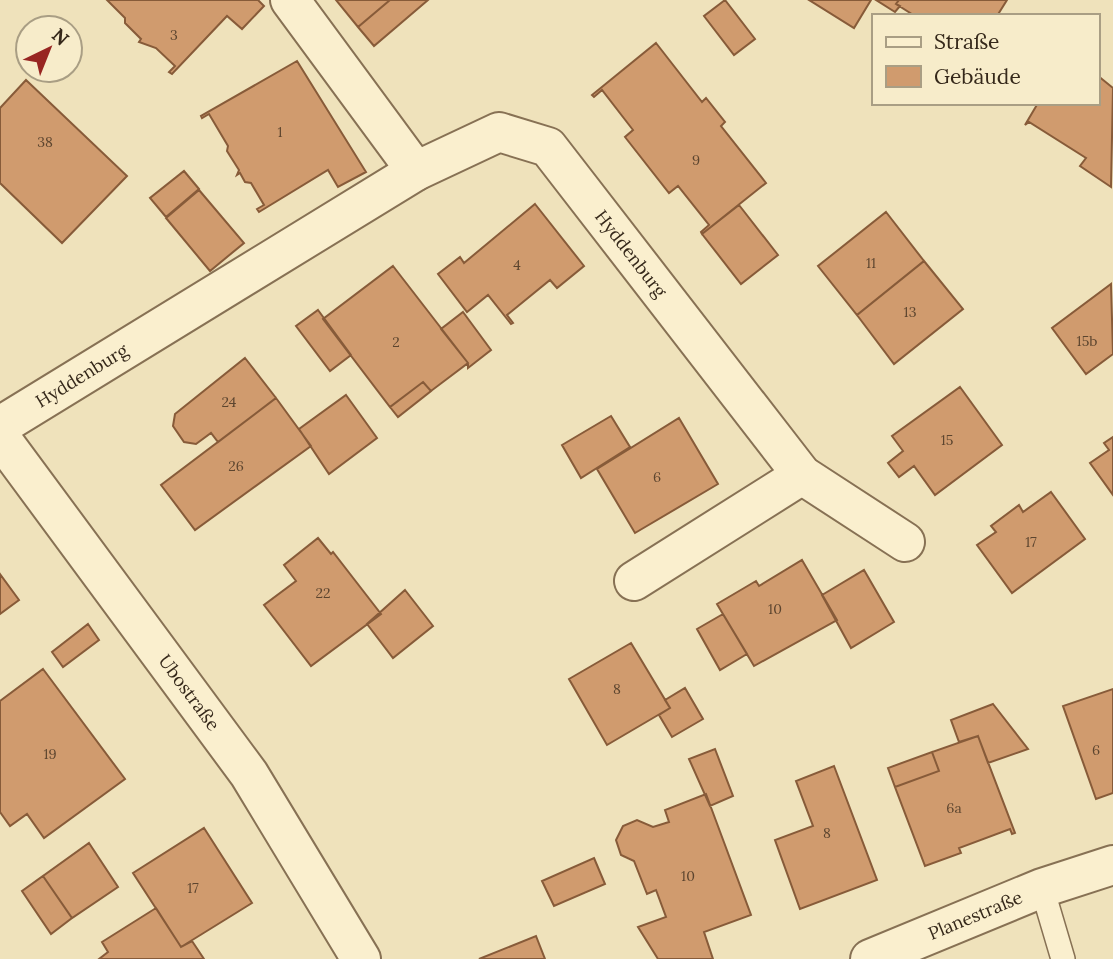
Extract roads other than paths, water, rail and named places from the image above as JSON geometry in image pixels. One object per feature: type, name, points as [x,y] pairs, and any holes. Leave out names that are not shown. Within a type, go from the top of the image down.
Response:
[{"type":"street","points":[[290,0],[416,171]]},
{"type":"street","name":"Hyddenburg","points":[[0,426],[416,171],[499,132],[548,147],[802,475],[905,542]]},
{"type":"street","name":"Ubostraße","points":[[0,437],[249,774],[361,959]]},
{"type":"street","points":[[634,581],[802,475]]},
{"type":"street","name":"Planestraße","points":[[870,959],[1042,888],[1113,865]]},
{"type":"lane","name":"Planestraße","points":[[1042,888],[1063,959]]}]
